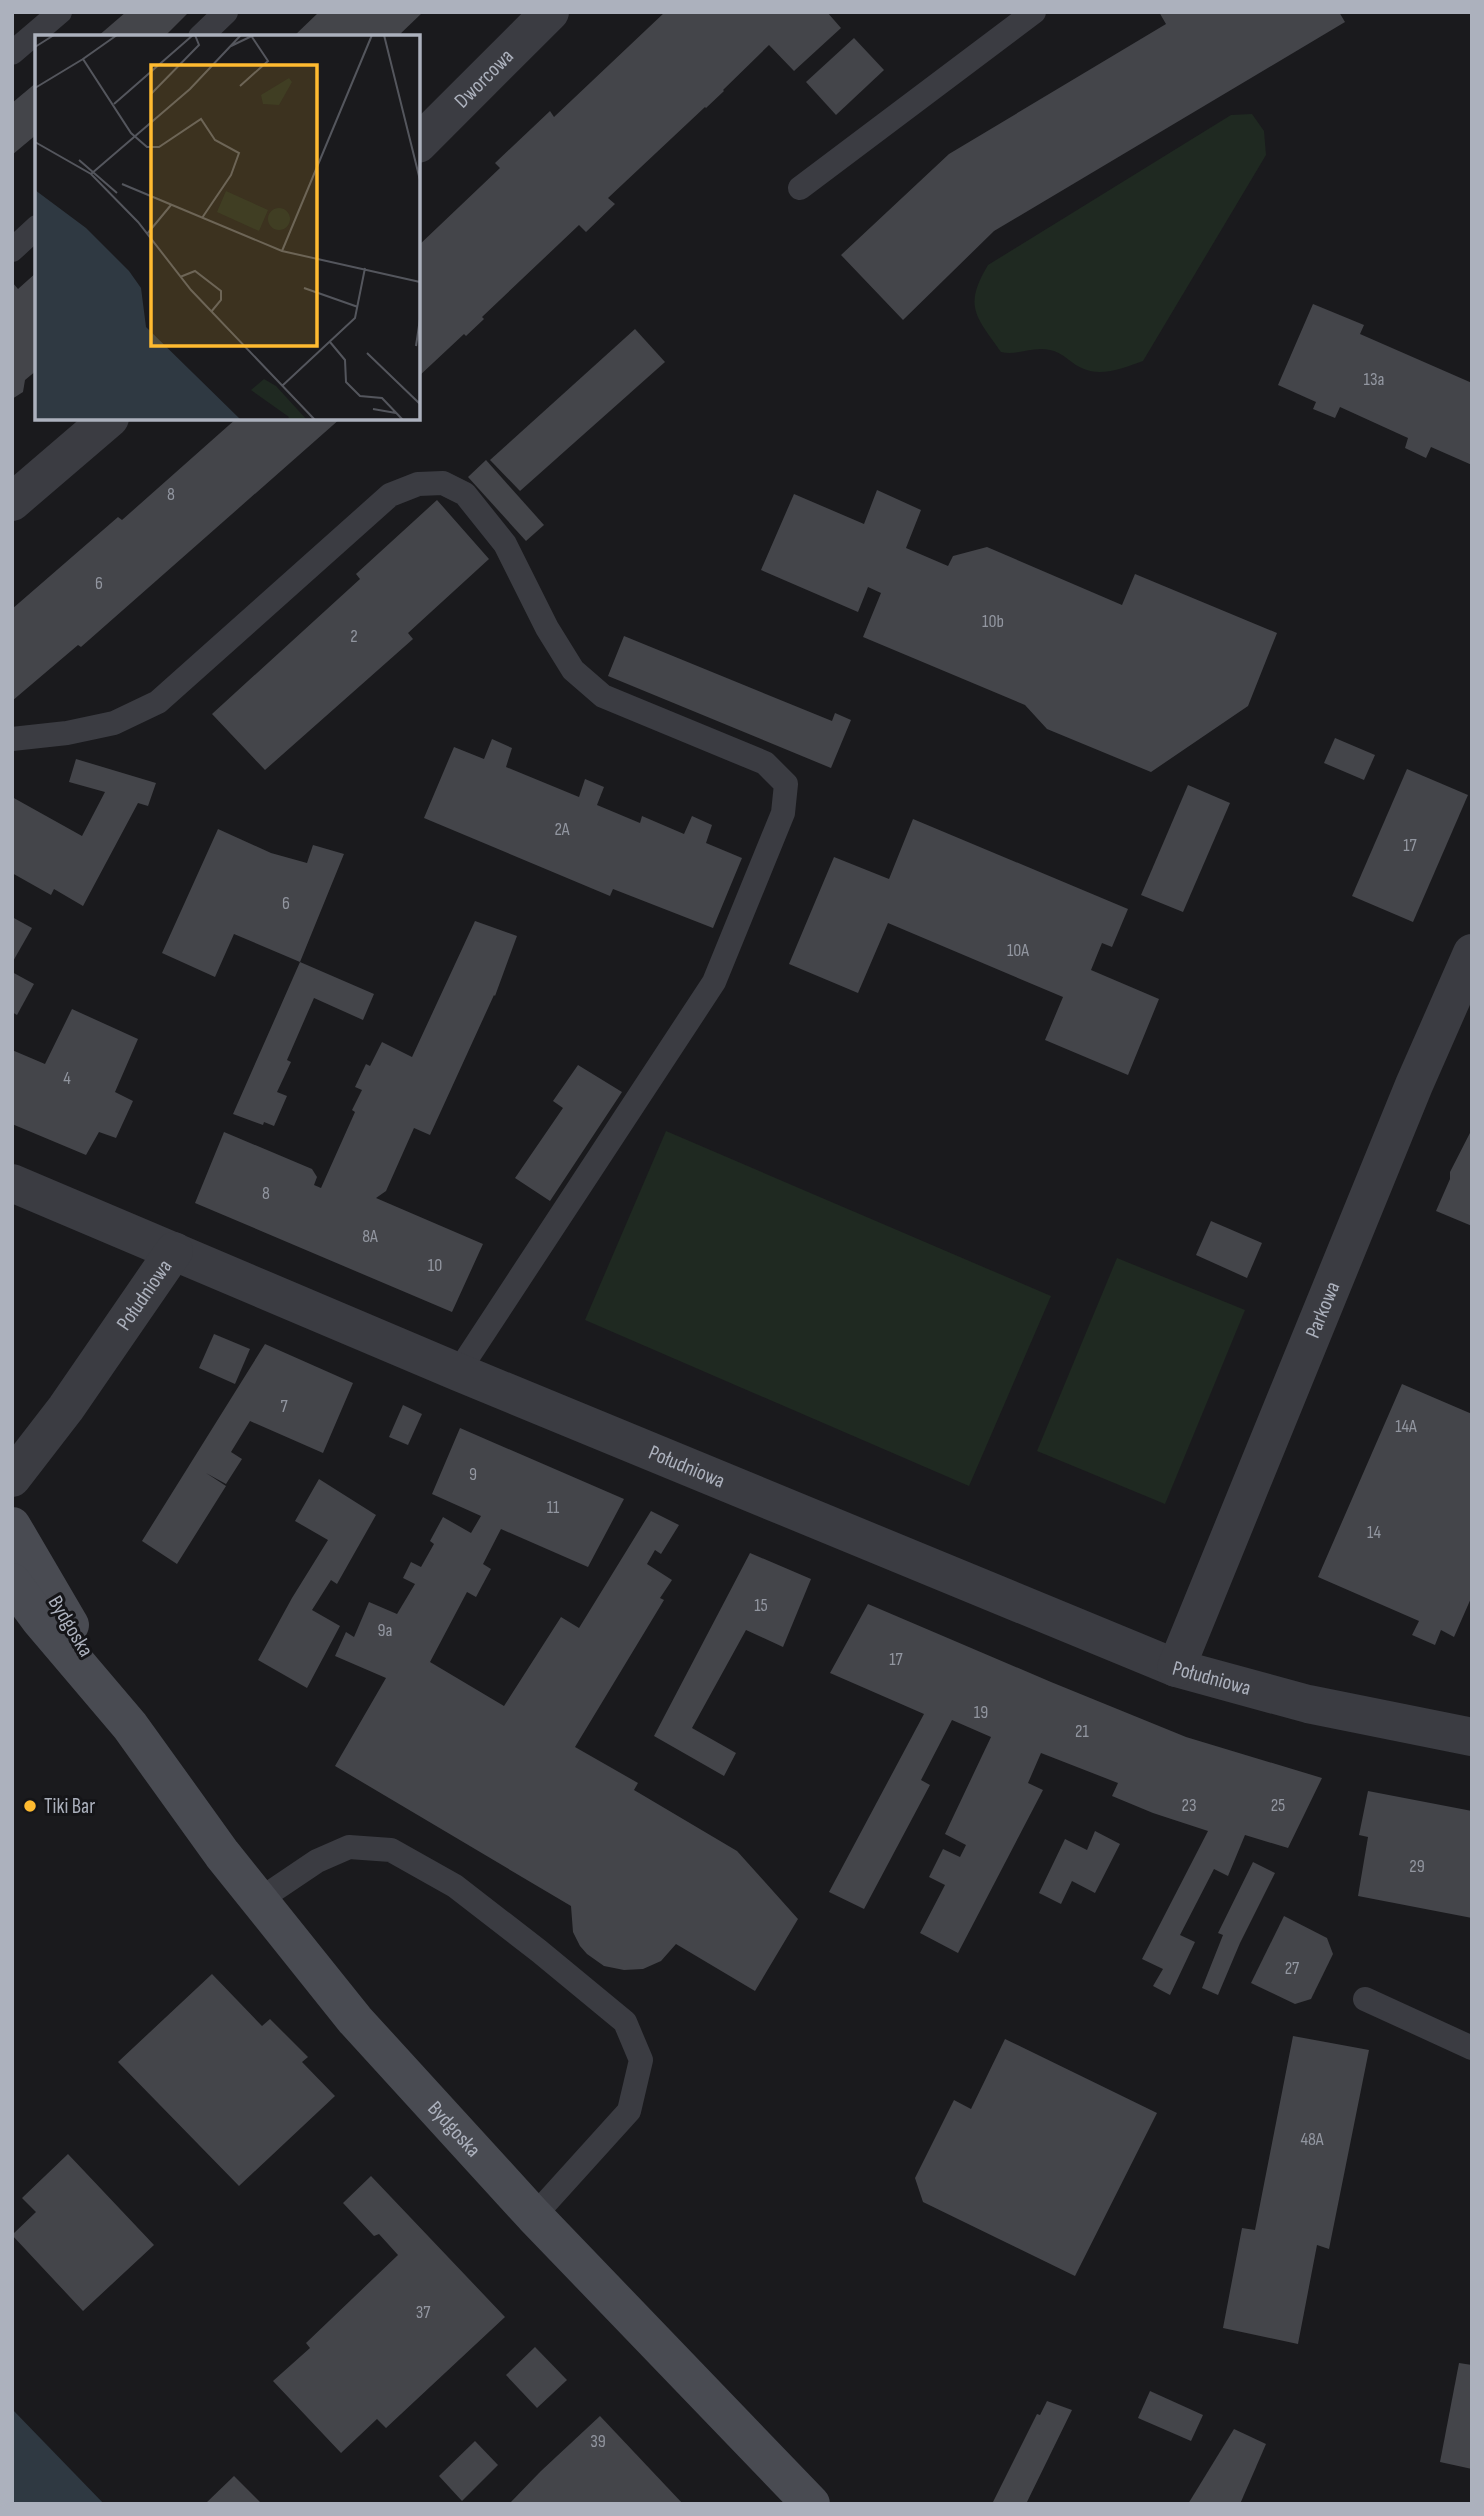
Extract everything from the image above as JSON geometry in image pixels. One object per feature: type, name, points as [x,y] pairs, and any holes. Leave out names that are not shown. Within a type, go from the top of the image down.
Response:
[{"type":"street","name":"Dworcowa","points":[[420,142],[550,12]]},
{"type":"street","points":[[12,502],[108,420]]},
{"type":"street","name":"Parkowa","points":[[1176,1668],[1409,1097],[1472,953]]},
{"type":"street","points":[[12,1183],[174,1251]]},
{"type":"street","name":"Południowa","points":[[12,1478],[60,1417],[174,1251],[458,1372],[1176,1668],[1308,1704],[1472,1737]]},
{"type":"street","name":"Bydgoska","points":[[12,1526],[130,1726]]},
{"type":"street","name":"Bydgoska","points":[[12,1582],[40,1620],[130,1726],[222,1854],[355,2020],[534,2216],[811,2504]]},
{"type":"lane","points":[[12,53],[60,12]]},
{"type":"lane","points":[[202,35],[226,12]]},
{"type":"lane","points":[[800,188],[1034,12]]},
{"type":"lane","points":[[12,250],[35,230]]},
{"type":"lane","points":[[12,739],[67,733],[114,723],[158,702],[390,495],[418,484],[443,483],[465,494],[505,544],[547,628],[573,670],[603,696],[765,763],[786,784],[782,813],[714,982],[458,1372]]},
{"type":"lane","points":[[259,1899],[317,1861],[349,1847],[391,1850],[455,1886],[625,2022],[640,2060],[629,2111],[534,2216]]},
{"type":"lane","points":[[1366,1999],[1472,2048]]},
{"type":"shaded area","points":[[1252,114],[1264,131],[1266,155],[1143,361],[1098,372],[1080,367],[1050,350],[1001,352],[979,320],[976,311],[976,291],[988,265],[1231,115]]},
{"type":"shaded area","points":[[666,1131],[1051,1296],[969,1486],[585,1320]]},
{"type":"shaded area","points":[[1117,1258],[1245,1310],[1165,1504],[1037,1451]]},
{"type":"shaded area","points":[[12,2409],[104,2504],[12,2504]]},
{"type":"building","points":[[126,12],[189,12],[166,35],[99,35]]},
{"type":"building","points":[[319,12],[423,12],[399,35],[295,35]]},
{"type":"building","points":[[665,12],[827,12],[841,28],[794,71],[769,45],[724,91],[608,198],[615,204],[586,232],[579,225],[482,317],[484,319],[466,336],[464,334],[420,375],[420,244],[500,168],[495,163],[550,111],[554,117]]},
{"type":"building","points":[[1159,12],[1339,12],[1345,22],[994,231],[903,320],[841,255],[949,154],[1166,24]]},
{"type":"building","points":[[854,38],[884,70],[836,115],[806,82]]},
{"type":"building","points":[[35,84],[35,136],[12,155],[12,103]]},
{"type":"building","points":[[35,274],[35,372],[25,380],[23,392],[12,399],[12,282],[18,289]]},
{"type":"building","points":[[1313,304],[1364,325],[1360,334],[1472,383],[1472,465],[1431,447],[1426,458],[1405,448],[1408,438],[1340,407],[1335,418],[1313,409],[1316,402],[1278,385]]},
{"type":"building","points":[[635,329],[665,362],[520,491],[490,460]]},
{"type":"building","points":[[235,420],[339,420],[81,647],[78,645],[12,701],[12,609],[118,517],[122,520]]},
{"type":"building","points":[[486,460],[544,525],[526,541],[468,477]]},
{"type":"building","points":[[877,490],[921,510],[906,548],[948,566],[953,556],[987,547],[1122,605],[1135,574],[1277,633],[1248,706],[1151,772],[1047,729],[1025,705],[863,637],[881,593],[868,587],[858,612],[761,570],[794,494],[864,524]]},
{"type":"building","points":[[437,500],[489,559],[408,633],[413,639],[265,770],[212,714],[360,579],[356,574]]},
{"type":"building","points":[[624,636],[832,721],[835,713],[851,720],[831,768],[608,676]]},
{"type":"building","points":[[1335,738],[1375,755],[1364,780],[1324,763]]},
{"type":"building","points":[[492,739],[512,748],[506,767],[579,797],[585,779],[604,787],[597,805],[640,823],[642,816],[684,834],[692,816],[712,825],[706,843],[742,858],[713,928],[613,889],[610,896],[424,818],[454,747],[484,759]]},
{"type":"building","points":[[76,759],[156,783],[148,806],[138,803],[83,906],[54,889],[51,895],[12,873],[12,797],[82,836],[105,792],[69,782]]},
{"type":"building","points":[[1407,769],[1468,795],[1413,922],[1352,896]]},
{"type":"building","points":[[1188,785],[1230,803],[1183,912],[1141,895]]},
{"type":"building","points":[[913,819],[1128,909],[1112,947],[1102,943],[1091,970],[1159,999],[1128,1075],[1045,1040],[1063,997],[888,923],[858,993],[789,964],[834,857],[889,879]]},
{"type":"building","points":[[218,829],[271,853],[307,863],[313,845],[344,854],[300,962],[234,934],[215,977],[162,953]]},
{"type":"building","points":[[12,917],[32,928],[12,963]]},
{"type":"building","points":[[475,921],[517,936],[495,996],[430,1135],[414,1128],[386,1191],[376,1198],[483,1244],[452,1312],[195,1203],[224,1132],[312,1169],[317,1177],[314,1185],[321,1188],[355,1112],[352,1110],[362,1090],[355,1087],[366,1064],[370,1066],[382,1042],[412,1057]]},
{"type":"building","points":[[300,962],[374,994],[363,1020],[314,998],[287,1060],[291,1062],[277,1092],[287,1096],[274,1126],[264,1122],[263,1125],[233,1114]]},
{"type":"building","points":[[12,972],[34,984],[17,1015],[12,1012]]},
{"type":"building","points":[[72,1009],[138,1039],[115,1092],[133,1101],[116,1138],[99,1132],[86,1155],[12,1124],[12,1050],[45,1064]]},
{"type":"building","points":[[578,1065],[622,1092],[550,1201],[515,1178],[563,1108],[553,1101]]},
{"type":"building","points":[[1472,1129],[1472,1226],[1436,1211],[1450,1179],[1450,1172]]},
{"type":"building","points":[[1211,1221],[1262,1243],[1247,1278],[1196,1255]]},
{"type":"building","points":[[214,1334],[250,1349],[235,1384],[199,1368]]},
{"type":"building","points":[[265,1344],[353,1383],[323,1453],[250,1421],[231,1452],[242,1459],[226,1484],[206,1473],[226,1486],[177,1564],[142,1541]]},
{"type":"building","points":[[1402,1384],[1472,1414],[1472,1596],[1454,1637],[1441,1630],[1435,1645],[1412,1635],[1419,1621],[1318,1577]]},
{"type":"building","points":[[403,1405],[422,1414],[408,1445],[389,1437]]},
{"type":"building","points":[[460,1428],[624,1499],[588,1567],[501,1529],[483,1564],[491,1569],[476,1597],[467,1592],[430,1662],[504,1706],[561,1617],[579,1628],[651,1511],[679,1525],[661,1554],[655,1550],[647,1564],[672,1580],[660,1598],[664,1600],[575,1747],[638,1783],[634,1790],[737,1851],[798,1919],[755,1991],[676,1944],[661,1961],[643,1969],[624,1970],[604,1966],[580,1946],[573,1932],[571,1906],[335,1766],[386,1678],[335,1656],[346,1632],[354,1637],[369,1602],[397,1614],[415,1584],[403,1578],[411,1562],[421,1567],[434,1544],[430,1541],[443,1517],[471,1533],[481,1516],[432,1494]]},
{"type":"building","points":[[319,1479],[376,1515],[337,1584],[331,1580],[312,1610],[340,1626],[307,1688],[258,1660],[328,1540],[295,1521]]},
{"type":"building","points":[[750,1553],[811,1579],[783,1647],[746,1630],[692,1728],[736,1753],[724,1776],[654,1736]]},
{"type":"building","points":[[868,1604],[1186,1737],[1322,1778],[1288,1848],[1245,1835],[1228,1876],[1214,1869],[1180,1935],[1195,1942],[1170,1995],[1153,1986],[1163,1969],[1142,1959],[1208,1831],[1112,1796],[1118,1783],[1041,1753],[1028,1783],[1043,1790],[958,1953],[920,1933],[945,1885],[929,1877],[943,1849],[960,1857],[966,1845],[945,1834],[991,1737],[952,1720],[921,1780],[930,1785],[864,1909],[829,1892],[924,1714],[830,1673]]},
{"type":"building","points":[[1368,1791],[1472,1811],[1472,1918],[1358,1896],[1368,1837],[1359,1835]]},
{"type":"building","points":[[1095,1831],[1120,1844],[1095,1893],[1072,1881],[1061,1904],[1039,1893],[1065,1839],[1087,1850]]},
{"type":"building","points":[[1253,1862],[1275,1873],[1218,1995],[1202,1988],[1223,1935],[1218,1933]]},
{"type":"building","points":[[1284,1916],[1327,1938],[1333,1954],[1311,1999],[1295,2004],[1251,1983]]},
{"type":"building","points":[[212,1974],[262,2026],[270,2019],[308,2057],[302,2062],[335,2096],[239,2186],[118,2062]]},
{"type":"building","points":[[1293,2036],[1369,2050],[1329,2249],[1317,2245],[1298,2344],[1223,2328],[1242,2228],[1255,2230]]},
{"type":"building","points":[[1005,2039],[1157,2113],[1075,2276],[923,2202],[915,2178],[954,2100],[971,2109]]},
{"type":"building","points":[[68,2154],[154,2245],[83,2311],[12,2235],[36,2212],[22,2198]]},
{"type":"building","points":[[371,2176],[505,2317],[386,2428],[377,2419],[341,2453],[273,2381],[310,2348],[306,2343],[398,2255],[379,2234],[374,2236],[343,2203]]},
{"type":"building","points":[[535,2347],[567,2380],[537,2408],[506,2375]]},
{"type":"building","points":[[1459,2363],[1472,2365],[1472,2469],[1440,2462]]},
{"type":"building","points":[[1150,2391],[1203,2415],[1191,2441],[1138,2418]]},
{"type":"building","points":[[1047,2401],[1072,2410],[1026,2504],[992,2504],[1037,2414],[1040,2415]]},
{"type":"building","points":[[600,2416],[683,2504],[509,2504],[541,2471]]},
{"type":"building","points":[[1234,2429],[1266,2444],[1240,2504],[1188,2504]]},
{"type":"building","points":[[475,2441],[498,2465],[462,2501],[439,2476]]},
{"type":"building","points":[[234,2476],[262,2504],[205,2504]]},
{"type":"place","name":"Tiki Bar","points":[[30,1806]]}]
